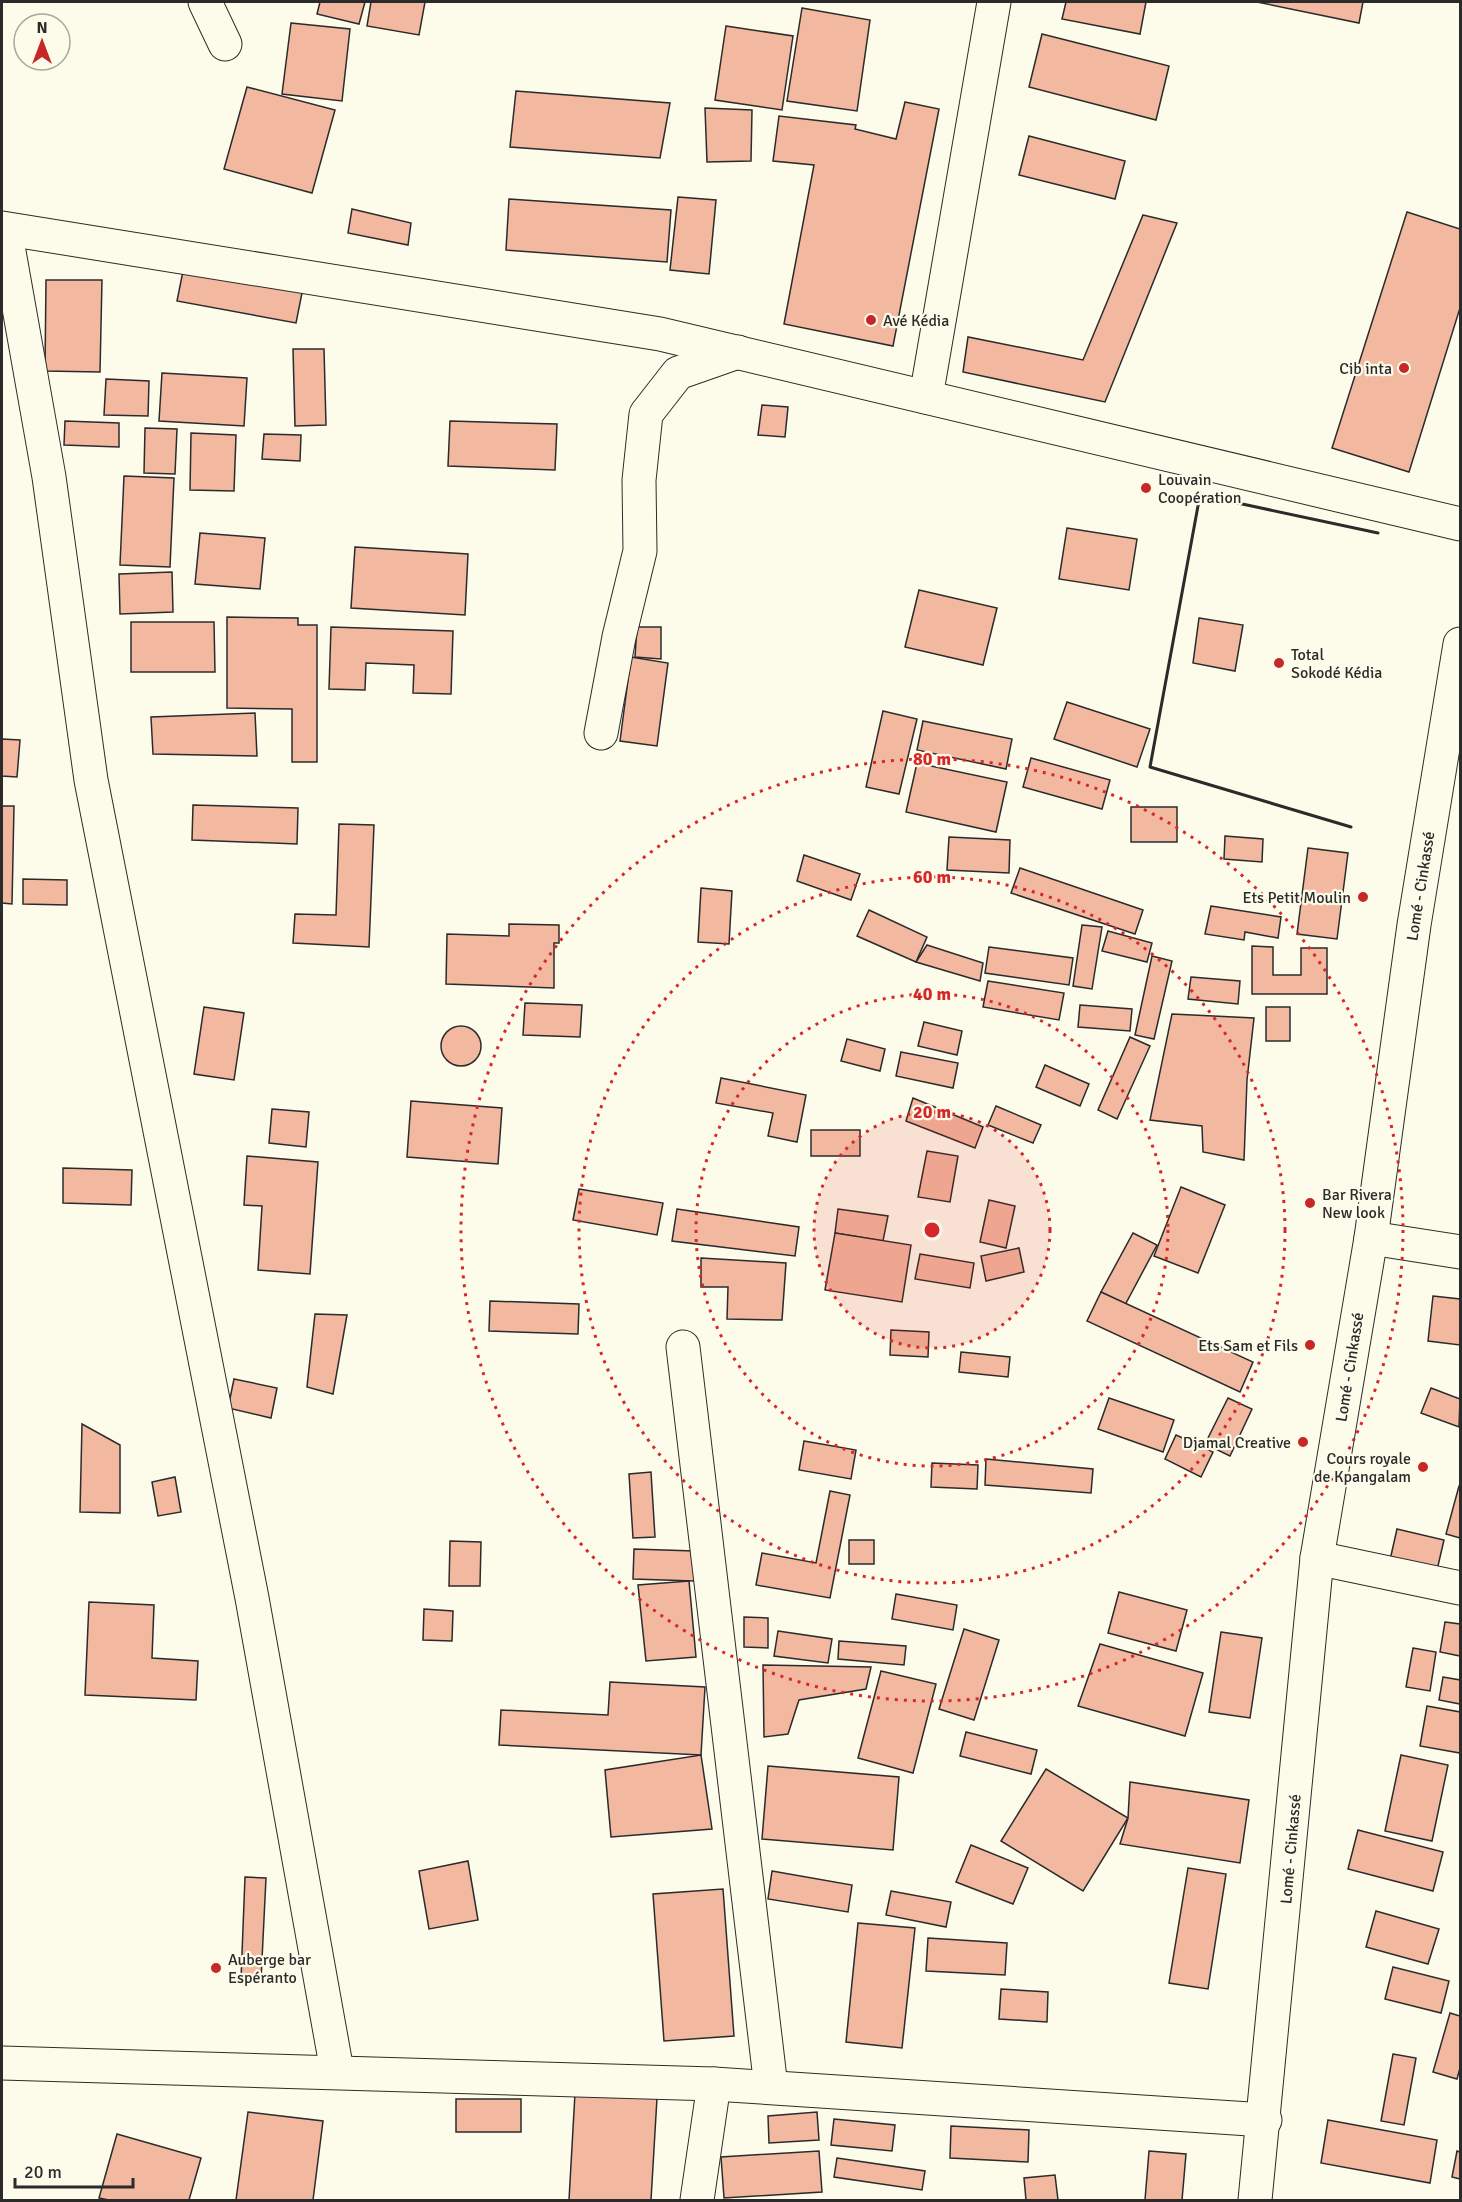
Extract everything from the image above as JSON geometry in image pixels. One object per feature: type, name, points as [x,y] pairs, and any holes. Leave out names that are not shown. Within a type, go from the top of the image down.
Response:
[{"type":"main road","points":[[206,2],[225,44]]},
{"type":"main road","points":[[926,397],[994,2]]},
{"type":"main road","points":[[338,2071],[252,1598],[91,780],[49,477],[3,229],[660,334],[1461,524]]},
{"type":"main road","points":[[601,733],[623,615],[640,551],[639,480],[646,414],[678,373],[738,352]]},
{"type":"main road","name":"Lomé - Cinkassé","points":[[1255,2200],[1265,2120],[1317,1558],[1371,1238],[1414,925],[1461,644]]},
{"type":"main road","points":[[1371,1238],[1461,1252]]},
{"type":"main road","points":[[683,1347],[771,2087]]},
{"type":"main road","points":[[1317,1558],[1461,1588]]},
{"type":"main road","points":[[2,2063],[338,2071],[714,2084],[1265,2120]]},
{"type":"main road","points":[[697,2200],[714,2084]]},
{"type":"building","points":[[320,2],[365,2],[359,24],[317,14]]},
{"type":"building","points":[[371,2],[425,2],[419,35],[367,26]]},
{"type":"building","points":[[1066,2],[1146,2],[1140,34],[1062,19]]},
{"type":"building","points":[[1257,2],[1363,2],[1359,23]]},
{"type":"building","points":[[802,8],[870,20],[857,111],[787,101]]},
{"type":"building","points":[[291,23],[350,29],[342,101],[282,94]]},
{"type":"building","points":[[726,26],[793,36],[782,110],[715,100]]},
{"type":"building","points":[[1042,34],[1169,66],[1156,120],[1029,87]]},
{"type":"building","points":[[247,87],[335,110],[312,193],[224,169]]},
{"type":"building","points":[[516,91],[670,103],[660,158],[510,147]]},
{"type":"building","points":[[905,102],[939,109],[893,346],[784,324],[814,165],[773,161],[779,116],[856,125],[855,129],[896,139]]},
{"type":"building","points":[[705,108],[752,110],[751,161],[707,162]]},
{"type":"building","points":[[1029,136],[1125,161],[1115,199],[1019,175]]},
{"type":"building","points":[[678,197],[716,200],[709,274],[670,270]]},
{"type":"building","points":[[509,199],[671,210],[667,262],[506,250]]},
{"type":"building","points":[[352,209],[411,223],[408,245],[348,233]]},
{"type":"building","points":[[1407,212],[1460,229],[1460,308],[1409,472],[1332,448]]},
{"type":"building","points":[[1143,215],[1177,223],[1105,402],[963,372],[968,337],[1083,360]]},
{"type":"building","points":[[185,261],[304,283],[296,323],[177,301]]},
{"type":"building","points":[[46,280],[102,280],[100,372],[45,371]]},
{"type":"building","points":[[293,349],[324,349],[326,425],[295,426]]},
{"type":"building","points":[[162,373],[247,378],[244,426],[159,421]]},
{"type":"building","points":[[106,379],[149,381],[148,416],[104,415]]},
{"type":"building","points":[[762,405],[788,407],[785,437],[758,435]]},
{"type":"building","points":[[65,421],[119,423],[119,447],[64,445]]},
{"type":"building","points":[[450,421],[557,424],[555,470],[448,466]]},
{"type":"building","points":[[145,428],[177,429],[175,474],[144,473]]},
{"type":"building","points":[[191,433],[236,435],[234,491],[190,490]]},
{"type":"building","points":[[264,434],[301,435],[300,461],[262,459]]},
{"type":"building","points":[[124,476],[174,478],[170,567],[120,565]]},
{"type":"building","points":[[1067,528],[1137,539],[1129,590],[1059,579]]},
{"type":"building","points":[[200,533],[265,538],[260,589],[195,584]]},
{"type":"building","points":[[355,547],[468,554],[465,615],[351,608]]},
{"type":"building","points":[[172,572],[173,612],[120,614],[119,574]]},
{"type":"building","points":[[919,590],[997,608],[983,665],[905,647]]},
{"type":"building","points":[[227,617],[298,618],[298,625],[317,625],[317,762],[292,762],[292,709],[227,708]]},
{"type":"building","points":[[1199,618],[1243,625],[1235,671],[1193,663]]},
{"type":"building","points":[[131,622],[214,622],[215,672],[131,672]]},
{"type":"building","points":[[331,627],[453,631],[451,694],[413,693],[414,665],[366,663],[365,690],[329,689]]},
{"type":"building","points":[[637,627],[661,627],[661,659],[635,657]]},
{"type":"building","points":[[631,657],[668,663],[657,746],[620,741]]},
{"type":"building","points":[[1067,702],[1150,729],[1137,767],[1054,739]]},
{"type":"building","points":[[883,711],[917,719],[899,794],[866,787]]},
{"type":"building","points":[[255,713],[257,756],[153,754],[151,717]]},
{"type":"building","points":[[923,721],[1012,739],[1006,769],[917,750]]},
{"type":"building","points":[[2,739],[20,740],[17,777],[2,776]]},
{"type":"building","points":[[1031,758],[1110,780],[1102,809],[1023,787]]},
{"type":"building","points":[[917,763],[1007,782],[996,832],[906,812]]},
{"type":"building","points":[[193,805],[298,808],[297,844],[192,840]]},
{"type":"building","points":[[2,806],[14,806],[12,904],[2,903]]},
{"type":"building","points":[[1131,807],[1177,807],[1177,842],[1131,842]]},
{"type":"building","points":[[339,824],[374,825],[369,947],[293,943],[295,914],[336,915]]},
{"type":"building","points":[[1225,836],[1263,839],[1262,862],[1224,859]]},
{"type":"building","points":[[949,837],[1010,840],[1009,873],[947,870]]},
{"type":"building","points":[[1308,848],[1348,853],[1337,939],[1297,934]]},
{"type":"building","points":[[804,855],[860,874],[851,900],[797,881]]},
{"type":"building","points":[[1020,868],[1143,910],[1135,934],[1011,893]]},
{"type":"building","points":[[23,879],[67,880],[67,905],[23,904]]},
{"type":"building","points":[[701,888],[732,891],[729,944],[698,942]]},
{"type":"building","points":[[1211,906],[1281,917],[1278,938],[1245,932],[1244,940],[1205,934]]},
{"type":"building","points":[[869,910],[927,937],[916,962],[857,936]]},
{"type":"building","points":[[509,924],[559,925],[559,943],[554,943],[554,988],[446,984],[447,934],[509,936]]},
{"type":"building","points":[[1082,925],[1102,927],[1092,989],[1073,986]]},
{"type":"building","points":[[1108,931],[1152,943],[1147,962],[1102,951]]},
{"type":"building","points":[[927,945],[983,963],[980,981],[916,962]]},
{"type":"building","points":[[1252,946],[1273,947],[1273,975],[1301,975],[1301,948],[1327,948],[1327,994],[1252,994]]},
{"type":"building","points":[[989,947],[1073,958],[1069,985],[985,973]]},
{"type":"building","points":[[1152,956],[1172,961],[1154,1039],[1135,1035]]},
{"type":"building","points":[[1191,977],[1240,981],[1238,1004],[1188,999]]},
{"type":"building","points":[[988,981],[1064,993],[1059,1020],[983,1007]]},
{"type":"building","points":[[525,1003],[582,1005],[580,1037],[523,1035]]},
{"type":"building","points":[[1080,1005],[1132,1009],[1130,1031],[1078,1027]]},
{"type":"building","points":[[204,1007],[244,1013],[234,1080],[194,1074]]},
{"type":"building","points":[[1266,1007],[1290,1007],[1290,1041],[1266,1041]]},
{"type":"building","points":[[1172,1014],[1254,1018],[1247,1080],[1244,1160],[1203,1152],[1202,1126],[1150,1120]]},
{"type":"building","points":[[924,1022],[962,1031],[957,1055],[918,1046]]},
{"type":"building","points":[[461,1026],[475,1032],[481,1046],[475,1060],[461,1066],[447,1060],[441,1046],[447,1032]]},
{"type":"building","points":[[1130,1037],[1150,1046],[1117,1119],[1098,1110]]},
{"type":"building","points":[[847,1039],[885,1049],[880,1071],[841,1061]]},
{"type":"building","points":[[901,1052],[958,1063],[953,1088],[896,1076]]},
{"type":"building","points":[[1045,1065],[1089,1084],[1080,1106],[1036,1087]]},
{"type":"building","points":[[721,1078],[806,1095],[797,1142],[768,1136],[773,1113],[716,1103]]},
{"type":"building","points":[[913,1098],[983,1127],[975,1148],[906,1121]]},
{"type":"building","points":[[411,1101],[502,1108],[498,1164],[407,1157]]},
{"type":"building","points":[[996,1106],[1041,1125],[1033,1143],[988,1125]]},
{"type":"building","points":[[272,1109],[309,1112],[306,1147],[269,1143]]},
{"type":"building","points":[[811,1130],[860,1130],[860,1156],[811,1156]]},
{"type":"building","points":[[927,1151],[958,1156],[950,1202],[918,1197]]},
{"type":"building","points":[[247,1156],[318,1162],[310,1274],[258,1270],[262,1206],[244,1205]]},
{"type":"building","points":[[63,1168],[132,1170],[131,1205],[63,1203]]},
{"type":"building","points":[[1181,1187],[1225,1205],[1198,1273],[1154,1256]]},
{"type":"building","points":[[579,1189],[663,1203],[657,1235],[573,1220]]},
{"type":"building","points":[[989,1200],[1015,1206],[1006,1248],[980,1242]]},
{"type":"building","points":[[677,1209],[799,1227],[795,1256],[672,1241]]},
{"type":"building","points":[[838,1209],[888,1216],[883,1241],[835,1233]]},
{"type":"building","points":[[835,1233],[911,1245],[902,1302],[825,1290]]},
{"type":"building","points":[[1133,1233],[1157,1245],[1125,1305],[1101,1292]]},
{"type":"building","points":[[1019,1248],[1024,1272],[986,1281],[981,1256]]},
{"type":"building","points":[[920,1254],[974,1263],[970,1288],[915,1279]]},
{"type":"building","points":[[701,1258],[786,1263],[782,1320],[727,1319],[728,1287],[701,1287]]},
{"type":"building","points":[[1101,1292],[1253,1362],[1240,1392],[1087,1321]]},
{"type":"building","points":[[1433,1296],[1460,1299],[1460,1345],[1428,1341]]},
{"type":"building","points":[[490,1301],[579,1304],[578,1334],[489,1331]]},
{"type":"building","points":[[315,1314],[347,1315],[333,1394],[307,1387]]},
{"type":"building","points":[[891,1330],[929,1332],[928,1357],[890,1355]]},
{"type":"building","points":[[961,1352],[1010,1357],[1008,1377],[959,1372]]},
{"type":"building","points":[[234,1379],[277,1388],[271,1418],[228,1408]]},
{"type":"building","points":[[1431,1388],[1460,1399],[1459,1427],[1421,1413]]},
{"type":"building","points":[[1109,1398],[1174,1420],[1163,1452],[1098,1429]]},
{"type":"building","points":[[1228,1398],[1252,1409],[1230,1456],[1205,1444]]},
{"type":"building","points":[[82,1424],[120,1445],[120,1513],[80,1512]]},
{"type":"building","points":[[1176,1435],[1213,1452],[1201,1477],[1165,1459]]},
{"type":"building","points":[[804,1441],[856,1450],[851,1479],[799,1470]]},
{"type":"building","points":[[986,1459],[1093,1469],[1091,1493],[985,1485]]},
{"type":"building","points":[[932,1463],[978,1465],[977,1489],[931,1487]]},
{"type":"building","points":[[651,1472],[655,1537],[633,1538],[629,1474]]},
{"type":"building","points":[[175,1477],[181,1512],[158,1516],[152,1482]]},
{"type":"building","points":[[1460,1486],[1460,1538],[1446,1534]]},
{"type":"building","points":[[830,1491],[850,1495],[830,1598],[756,1585],[762,1553],[816,1563]]},
{"type":"building","points":[[1397,1529],[1444,1540],[1437,1570],[1390,1560]]},
{"type":"building","points":[[849,1540],[874,1540],[874,1564],[849,1564]]},
{"type":"building","points":[[450,1541],[481,1542],[480,1586],[449,1586]]},
{"type":"building","points":[[634,1549],[694,1551],[694,1581],[633,1579]]},
{"type":"building","points":[[689,1581],[696,1657],[646,1661],[638,1585]]},
{"type":"building","points":[[1119,1592],[1187,1610],[1176,1651],[1108,1633]]},
{"type":"building","points":[[896,1594],[957,1605],[953,1630],[892,1619]]},
{"type":"building","points":[[89,1602],[154,1605],[152,1658],[198,1661],[196,1700],[85,1695]]},
{"type":"building","points":[[424,1609],[453,1611],[452,1641],[423,1640]]},
{"type":"building","points":[[744,1617],[768,1618],[768,1648],[744,1647]]},
{"type":"building","points":[[1445,1622],[1460,1624],[1460,1656],[1440,1652]]},
{"type":"building","points":[[964,1629],[999,1640],[974,1720],[939,1709]]},
{"type":"building","points":[[778,1631],[832,1639],[828,1663],[774,1656]]},
{"type":"building","points":[[1221,1632],[1262,1638],[1250,1718],[1209,1712]]},
{"type":"building","points":[[839,1641],[906,1646],[904,1665],[838,1659]]},
{"type":"building","points":[[1100,1644],[1203,1673],[1185,1736],[1078,1706]]},
{"type":"building","points":[[1413,1648],[1436,1652],[1430,1691],[1406,1687]]},
{"type":"building","points":[[763,1665],[871,1667],[866,1689],[799,1700],[788,1734],[764,1737]]},
{"type":"building","points":[[881,1671],[936,1684],[913,1773],[858,1758]]},
{"type":"building","points":[[1443,1677],[1460,1680],[1460,1704],[1439,1700]]},
{"type":"building","points":[[610,1682],[705,1687],[701,1755],[499,1745],[501,1710],[608,1715]]},
{"type":"building","points":[[1427,1706],[1460,1712],[1460,1753],[1420,1746]]},
{"type":"building","points":[[966,1732],[1037,1750],[1031,1774],[960,1756]]},
{"type":"building","points":[[701,1755],[712,1829],[611,1837],[605,1770]]},
{"type":"building","points":[[1401,1755],[1448,1765],[1432,1841],[1385,1831]]},
{"type":"building","points":[[768,1766],[899,1777],[893,1850],[762,1839]]},
{"type":"building","points":[[1046,1769],[1128,1818],[1083,1891],[1001,1841]]},
{"type":"building","points":[[1130,1782],[1249,1800],[1240,1863],[1120,1844],[1128,1818]]},
{"type":"building","points":[[1358,1830],[1443,1852],[1433,1891],[1348,1869]]},
{"type":"building","points":[[971,1845],[1028,1868],[1013,1904],[956,1882]]},
{"type":"building","points":[[468,1861],[478,1920],[429,1929],[419,1871]]},
{"type":"building","points":[[1188,1868],[1226,1874],[1208,1989],[1169,1983]]},
{"type":"building","points":[[772,1871],[852,1885],[848,1912],[768,1899]]},
{"type":"building","points":[[245,1877],[266,1878],[261,1980],[241,1979]]},
{"type":"building","points":[[723,1889],[734,2036],[664,2041],[653,1894]]},
{"type":"building","points":[[891,1891],[951,1902],[946,1927],[886,1915]]},
{"type":"building","points":[[1376,1911],[1439,1929],[1428,1964],[1366,1947]]},
{"type":"building","points":[[858,1923],[915,1928],[902,2048],[846,2042]]},
{"type":"building","points":[[928,1938],[1007,1943],[1005,1975],[926,1971]]},
{"type":"building","points":[[1393,1967],[1449,1981],[1441,2013],[1385,1999]]},
{"type":"building","points":[[1001,1989],[1048,1992],[1047,2022],[999,2019]]},
{"type":"building","points":[[1450,2013],[1460,2016],[1460,2068],[1457,2079],[1433,2072]]},
{"type":"building","points":[[1393,2054],[1416,2058],[1404,2125],[1381,2121]]},
{"type":"building","points":[[575,2093],[657,2098],[651,2200],[569,2200]]},
{"type":"building","points":[[456,2099],[521,2099],[521,2132],[456,2132]]},
{"type":"building","points":[[248,2112],[323,2121],[313,2200],[236,2200]]},
{"type":"building","points":[[817,2112],[819,2140],[769,2143],[768,2116]]},
{"type":"building","points":[[834,2119],[895,2125],[892,2151],[831,2145]]},
{"type":"building","points":[[1328,2120],[1437,2140],[1430,2183],[1321,2163]]},
{"type":"building","points":[[951,2126],[1029,2130],[1028,2162],[950,2158]]},
{"type":"building","points":[[117,2134],[201,2158],[189,2200],[99,2198]]},
{"type":"building","points":[[819,2151],[822,2192],[724,2198],[721,2157]]},
{"type":"building","points":[[1149,2151],[1186,2154],[1182,2200],[1145,2200]]},
{"type":"building","points":[[1457,2151],[1460,2152],[1460,2179],[1452,2177]]},
{"type":"building","points":[[837,2158],[925,2171],[922,2190],[834,2177]]},
{"type":"building","points":[[1055,2175],[1058,2200],[1026,2200],[1024,2178]]},
{"type":"wall","points":[[1351,827],[1150,767],[1200,495],[1378,533]]},
{"type":"place","name":"Avé Kédia","points":[[871,320]]},
{"type":"place","name":"Cib inta","points":[[1404,368]]},
{"type":"place","name":"Louvain Coopération","points":[[1146,488]]},
{"type":"place","name":"Total Sokodé Kédia","points":[[1279,663]]},
{"type":"place","name":"Ets Petit Moulin","points":[[1363,897]]},
{"type":"place","name":"Bar Rivera New look","points":[[1310,1203]]},
{"type":"place","name":"Ets Sam et Fils","points":[[1310,1345]]},
{"type":"place","name":"Djamal Creative","points":[[1303,1442]]},
{"type":"place","name":"Cours royale de Kpangalam","points":[[1423,1467]]},
{"type":"place","name":"Auberge bar Espéranto","points":[[216,1968]]}]
